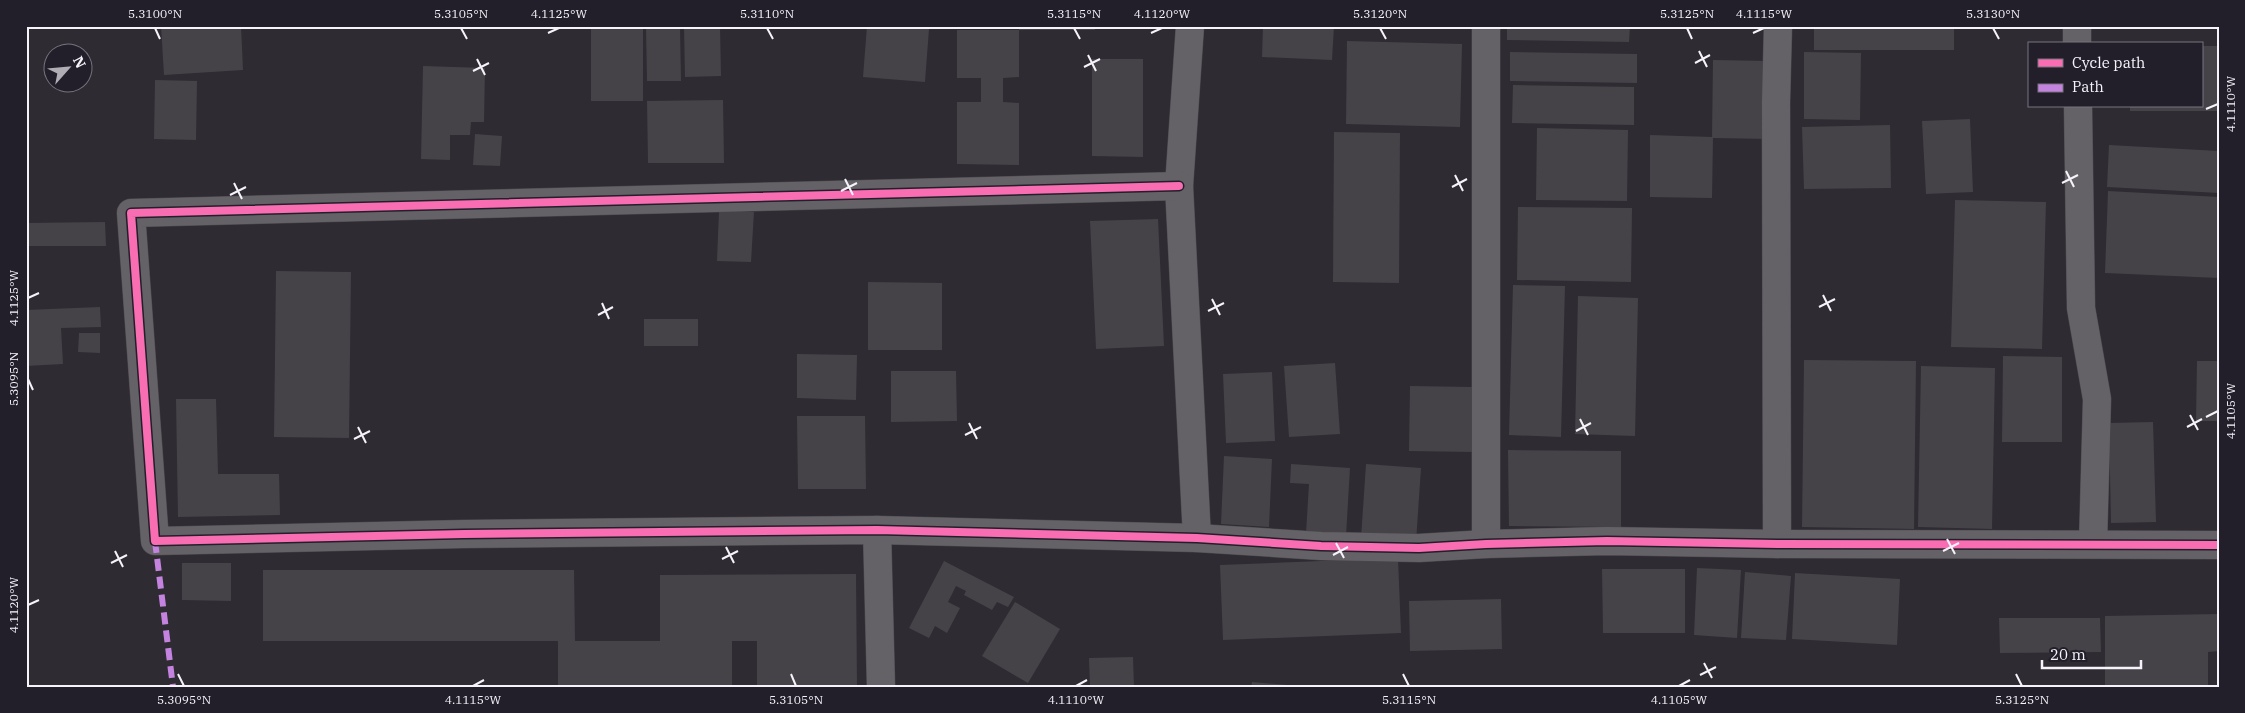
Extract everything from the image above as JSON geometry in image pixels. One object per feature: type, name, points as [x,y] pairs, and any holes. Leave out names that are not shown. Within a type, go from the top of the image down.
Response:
[{"type":"street","points":[[1190,26],[1179,186],[1197,538]]},
{"type":"street","points":[[1486,26],[1486,544]]},
{"type":"street","points":[[1777,544],[1776,102],[1778,26]]},
{"type":"street","points":[[2077,26],[2077,42]]},
{"type":"street","points":[[2078,108],[2081,308],[2097,399],[2092,544]]},
{"type":"street","points":[[1179,186],[130,213],[154,541],[464,534],[877,530],[1197,538],[1331,547],[1419,548],[1486,544],[1607,541],[1777,544],[2219,545]]},
{"type":"street","points":[[877,530],[880,687]]},
{"type":"building","points":[[161,26],[241,26],[243,70],[164,75]]},
{"type":"building","points":[[591,26],[643,26],[643,101],[591,101]]},
{"type":"building","points":[[684,26],[720,26],[721,76],[685,77]]},
{"type":"building","points":[[867,26],[929,29],[925,82],[863,77]]},
{"type":"building","points":[[1019,26],[1095,26],[1095,30],[1019,30]]},
{"type":"building","points":[[1263,26],[1334,26],[1332,60],[1262,57]]},
{"type":"building","points":[[1507,26],[1630,26],[1629,42],[1507,40]]},
{"type":"building","points":[[1814,26],[1954,26],[1954,50],[1814,50]]},
{"type":"building","points":[[646,27],[680,27],[681,81],[647,81]]},
{"type":"building","points":[[957,30],[1019,30],[1019,77],[1003,78],[1003,102],[1019,103],[1019,165],[957,164],[957,102],[981,102],[981,78],[957,78]]},
{"type":"building","points":[[1347,41],[1462,44],[1460,127],[1346,124]]},
{"type":"building","points":[[2202,46],[2219,46],[2219,111],[2130,111],[2130,108],[2202,108]]},
{"type":"building","points":[[1510,52],[1637,54],[1637,83],[1510,81]]},
{"type":"building","points":[[1804,52],[1861,53],[1860,120],[1804,119]]},
{"type":"building","points":[[1092,59],[1143,59],[1143,157],[1092,156]]},
{"type":"building","points":[[1713,60],[1769,61],[1769,139],[1713,138],[1712,198],[1650,197],[1650,135],[1712,137]]},
{"type":"building","points":[[423,66],[485,68],[484,122],[471,122],[470,135],[450,135],[450,160],[421,159]]},
{"type":"building","points":[[155,80],[197,81],[196,140],[154,139]]},
{"type":"building","points":[[1513,85],[1634,87],[1634,125],[1512,123]]},
{"type":"building","points":[[723,100],[724,163],[648,163],[647,101]]},
{"type":"building","points":[[1970,119],[1973,192],[1926,194],[1922,121]]},
{"type":"building","points":[[1890,125],[1891,188],[1804,189],[1802,127]]},
{"type":"building","points":[[1537,128],[1628,130],[1627,201],[1536,200]]},
{"type":"building","points":[[1334,132],[1400,133],[1399,283],[1333,282]]},
{"type":"building","points":[[475,134],[502,136],[500,166],[473,165]]},
{"type":"building","points":[[2109,145],[2219,151],[2219,193],[2107,187]]},
{"type":"building","points":[[2108,191],[2219,197],[2219,278],[2105,273]]},
{"type":"building","points":[[1955,200],[2046,202],[2042,349],[1951,347]]},
{"type":"building","points":[[1518,207],[1632,208],[1631,282],[1517,280]]},
{"type":"building","points":[[719,211],[754,212],[751,262],[717,261]]},
{"type":"building","points":[[1158,219],[1164,346],[1096,349],[1090,221]]},
{"type":"building","points":[[105,222],[106,246],[26,246],[26,223]]},
{"type":"building","points":[[276,271],[351,272],[349,438],[274,437]]},
{"type":"building","points":[[868,282],[942,283],[942,350],[868,350]]},
{"type":"building","points":[[1513,285],[1565,286],[1561,437],[1509,435]]},
{"type":"building","points":[[1578,296],[1638,298],[1635,436],[1575,434]]},
{"type":"building","points":[[100,307],[101,327],[61,328],[63,364],[26,366],[26,310]]},
{"type":"building","points":[[644,319],[698,319],[698,346],[644,346]]},
{"type":"building","points":[[79,333],[100,333],[100,353],[78,352]]},
{"type":"building","points":[[797,354],[857,355],[856,400],[797,398]]},
{"type":"building","points":[[2003,356],[2062,357],[2062,442],[2002,442]]},
{"type":"building","points":[[1804,360],[1916,361],[1914,529],[1802,527]]},
{"type":"building","points":[[2197,361],[2219,361],[2219,421],[2196,421]]},
{"type":"building","points":[[1335,363],[1340,434],[1289,437],[1284,366]]},
{"type":"building","points":[[1921,366],[1995,368],[1992,529],[1918,527]]},
{"type":"building","points":[[891,371],[956,371],[957,421],[891,422]]},
{"type":"building","points":[[1272,372],[1275,441],[1226,443],[1223,374]]},
{"type":"building","points":[[1410,386],[1474,387],[1474,452],[1409,451]]},
{"type":"building","points":[[176,399],[216,399],[218,474],[279,474],[280,515],[178,517]]},
{"type":"building","points":[[797,416],[865,416],[866,489],[798,489]]},
{"type":"building","points":[[2153,422],[2156,522],[2111,523],[2109,423]]},
{"type":"building","points":[[1508,450],[1621,451],[1621,527],[1509,526]]},
{"type":"building","points":[[1224,456],[1272,459],[1269,527],[1221,524]]},
{"type":"building","points":[[1291,464],[1350,468],[1346,536],[1306,533],[1309,484],[1290,483]]},
{"type":"building","points":[[1366,464],[1421,468],[1416,542],[1361,538]]},
{"type":"building","points":[[1398,558],[1401,633],[1223,640],[1220,565]]},
{"type":"building","points":[[944,561],[1014,597],[1008,607],[997,602],[992,610],[964,595],[966,591],[956,586],[948,602],[960,608],[947,633],[935,626],[929,638],[909,628]]},
{"type":"building","points":[[182,563],[231,563],[231,601],[182,600]]},
{"type":"building","points":[[1697,568],[1741,570],[1737,638],[1694,635]]},
{"type":"building","points":[[1602,569],[1685,569],[1685,633],[1603,633]]},
{"type":"building","points":[[263,570],[574,570],[575,641],[660,641],[660,575],[856,574],[857,687],[757,687],[757,641],[732,641],[732,687],[558,687],[558,641],[263,641]]},
{"type":"building","points":[[1745,572],[1791,576],[1786,640],[1741,638]]},
{"type":"building","points":[[1795,573],[1900,579],[1897,645],[1792,639]]},
{"type":"building","points":[[1501,599],[1502,649],[1410,651],[1409,601]]},
{"type":"building","points":[[1015,602],[1060,629],[1028,683],[982,656]]},
{"type":"building","points":[[2219,614],[2219,651],[2208,652],[2208,687],[2105,687],[2105,616]]},
{"type":"building","points":[[1999,618],[2100,618],[2101,652],[2000,653]]},
{"type":"building","points":[[1133,657],[1134,687],[1090,687],[1089,658]]},
{"type":"building","points":[[1252,682],[1288,685],[1288,687],[1251,687]]},
{"type":"marked path","points":[[155,541],[173,687]]},
{"type":"cycle path","points":[[1179,186],[131,213],[155,541],[464,534],[877,530],[1197,538],[1321,546],[1419,548],[1486,544],[1607,541],[1777,544],[2219,545]]}]
